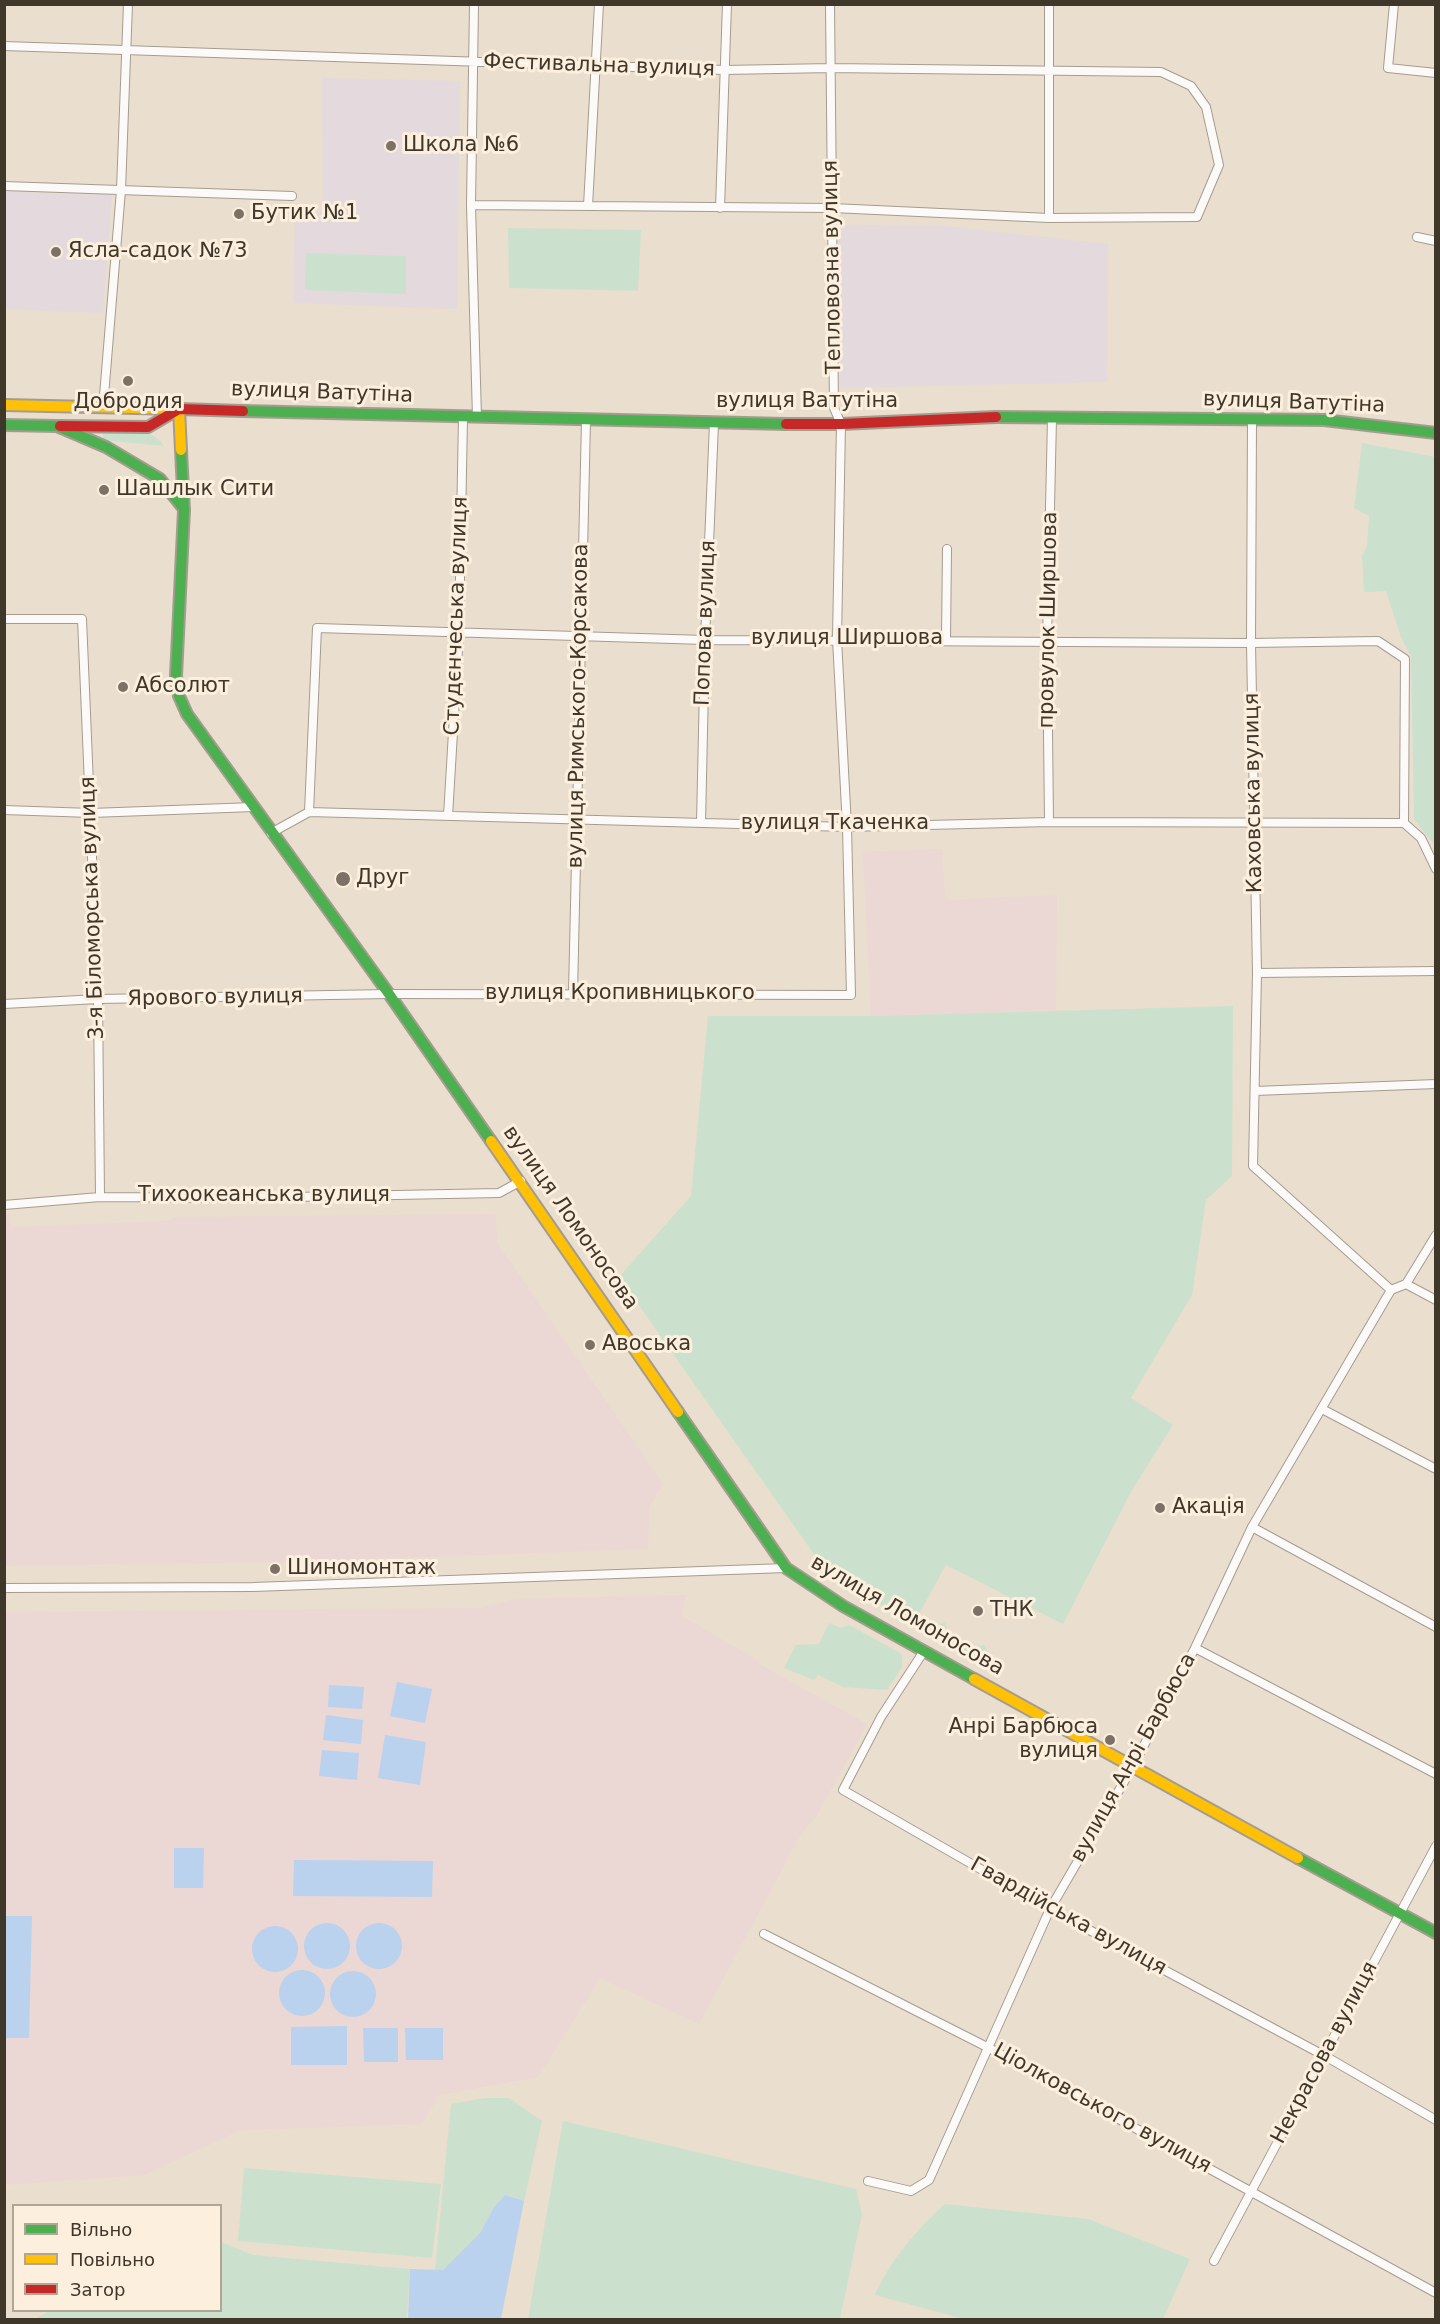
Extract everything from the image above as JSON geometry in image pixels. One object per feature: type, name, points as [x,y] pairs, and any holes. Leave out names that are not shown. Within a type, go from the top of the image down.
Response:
[{"type":"main road","name":"вулиця Ватутіна","points":[[4,405],[714,423],[841,424],[1052,418],[1324,420],[1436,433]]},
{"type":"main road","points":[[4,425],[148,427],[179,409]]},
{"type":"main road","name":"вулиця Ломоносова","points":[[179,409],[184,510],[177,648],[179,696],[197,730],[389,994],[786,1568],[843,1606],[1132,1768],[1436,1933]]},
{"type":"main road","points":[[57,426],[106,447],[152,472],[184,510]]},
{"type":"street","points":[[103,408],[120,190],[128,4]]},
{"type":"street","points":[[474,4],[471,205],[477,417]]},
{"type":"street","points":[[588,206],[599,4]]},
{"type":"street","points":[[720,208],[727,4]]},
{"type":"street","name":"Тепловозна вулиця","points":[[830,4],[834,408],[841,424],[837,639],[847,827],[851,995]]},
{"type":"street","points":[[471,205],[653,209],[832,208],[1049,218],[1049,4]]},
{"type":"street","points":[[1394,4],[1388,68],[1436,73]]},
{"type":"street","name":"Фестивальна вулиця","points":[[4,46],[724,70],[831,68],[1161,72],[1191,86],[1206,107],[1220,165],[1197,217],[1049,218]]},
{"type":"street","points":[[4,186],[292,196]]},
{"type":"street","points":[[1417,237],[1436,241]]},
{"type":"street","name":"Студєнчеська вулиця","points":[[448,816],[459,632],[463,417]]},
{"type":"street","name":"провулок Ширшова","points":[[1049,822],[1047,641],[1052,418]]},
{"type":"street","name":"Каховська вулиця","points":[[1252,419],[1251,643],[1257,973],[1253,1166],[1391,1290]]},
{"type":"street","name":"вулиця Римського-Корсакова","points":[[573,993],[586,420]]},
{"type":"street","name":"Попова вулиця","points":[[701,823],[705,639],[714,423]]},
{"type":"street","points":[[946,639],[947,549]]},
{"type":"street","name":"3-я Біломорська вулиця","points":[[4,619],[82,619],[98,999],[100,1197]]},
{"type":"street","name":"вулиця Ширшова","points":[[309,812],[317,628],[705,639],[1251,643],[1378,641],[1405,659],[1404,824]]},
{"type":"street","points":[[4,810],[91,813],[254,807]]},
{"type":"street","points":[[271,833],[309,812]]},
{"type":"street","name":"вулиця Ткаченка","points":[[309,812],[847,827],[1049,822],[1404,824]]},
{"type":"street","points":[[1404,824],[1421,838],[1436,869]]},
{"type":"street","points":[[1257,973],[1436,971]]},
{"type":"street","name":"Ярового вулиця","points":[[4,1004],[98,999],[389,994]]},
{"type":"street","name":"вулиця Кропивницького","points":[[389,994],[851,995]]},
{"type":"street","points":[[1255,1091],[1436,1084]]},
{"type":"street","name":"Тихоокеанська вулиця","points":[[4,1205],[100,1197],[241,1198],[499,1193],[520,1181]]},
{"type":"street","points":[[1391,1290],[1406,1284],[1436,1235]]},
{"type":"street","points":[[1406,1284],[1436,1300]]},
{"type":"street","name":"вулиця Анрі Барбюса","points":[[868,2181],[911,2192],[929,2180],[1050,1909],[1132,1768],[1195,1648],[1252,1527],[1391,1290]]},
{"type":"street","points":[[1323,1409],[1436,1469]]},
{"type":"street","points":[[1252,1527],[1436,1627]]},
{"type":"street","points":[[4,1588],[253,1587],[786,1568]]},
{"type":"street","points":[[1195,1648],[1436,1774]]},
{"type":"street","name":"Гвардійська вулиця","points":[[924,1650],[881,1717],[843,1790],[1050,1909],[1324,2056],[1436,2120]]},
{"type":"street","name":"Некрасова вулиця","points":[[1214,2261],[1436,1846]]},
{"type":"street","name":"Ціолковського вулиця","points":[[764,1934],[989,2048],[1436,2293]]},
{"type":"shaded area","name":"Школа №6","points":[[322,78],[460,81],[457,309],[293,303],[295,211],[323,212]]},
{"type":"shaded area","name":"Ясла-садок №73","points":[[5,192],[112,194],[103,313],[5,309]]},
{"type":"shaded area","points":[[838,225],[943,226],[1108,244],[1107,382],[840,388]]},
{"type":"shaded area","points":[[942,849],[945,900],[1057,895],[1056,1010],[871,1016],[863,852]]},
{"type":"shaded area","points":[[4,1214],[10,1214],[11,1227],[169,1221],[175,1217],[495,1214],[498,1244],[663,1484],[649,1507],[648,1549],[282,1562],[5,1566]]},
{"type":"shaded area","points":[[686,1595],[682,1616],[757,1660],[761,1665],[867,1724],[817,1815],[802,1832],[699,2024],[600,1978],[538,2077],[439,2095],[422,2124],[241,2130],[144,2175],[5,2185],[5,1612],[482,1608],[516,1599]]},
{"type":"green space","points":[[508,228],[641,230],[638,291],[509,288]]},
{"type":"green space","points":[[306,253],[406,256],[406,294],[305,290]]},
{"type":"green space","points":[[103,431],[136,431],[152,435],[164,446],[103,440]]},
{"type":"green space","points":[[1362,443],[1435,457],[1435,846],[1414,819],[1411,657],[1401,637],[1386,591],[1364,592],[1362,555],[1367,546],[1369,516],[1354,508]]},
{"type":"green space","points":[[1233,1006],[1232,1176],[1206,1200],[1192,1295],[1131,1398],[1173,1425],[1132,1490],[1063,1624],[946,1565],[914,1623],[862,1594],[816,1557],[619,1277],[691,1196],[708,1016],[871,1016]]},
{"type":"green space","points":[[829,1623],[840,1628],[849,1625],[902,1654],[902,1667],[887,1690],[843,1687],[818,1675],[814,1680],[784,1668],[796,1645],[819,1644]]},
{"type":"green space","points":[[945,1623],[948,1632],[973,1647],[984,1645],[987,1650],[988,1668],[928,1636],[932,1625]]},
{"type":"green space","points":[[485,2098],[509,2098],[542,2121],[524,2201],[505,2195],[494,2207],[480,2233],[443,2270],[435,2270],[451,2104]]},
{"type":"green space","points":[[563,2121],[856,2189],[862,2214],[840,2319],[528,2319]]},
{"type":"green space","points":[[244,2168],[441,2184],[432,2258],[238,2241]]},
{"type":"green space","points":[[945,2204],[1088,2219],[1190,2259],[1163,2319],[964,2319],[875,2295],[888,2270],[905,2246]]},
{"type":"green space","points":[[222,2242],[253,2255],[410,2269],[407,2319],[35,2319],[47,2312],[222,2312]]},
{"type":"water","points":[[397,1682],[432,1689],[425,1723],[390,1716]]},
{"type":"water","points":[[329,1685],[364,1687],[362,1709],[328,1707]]},
{"type":"water","points":[[326,1715],[363,1720],[361,1744],[323,1740]]},
{"type":"water","points":[[385,1735],[426,1742],[420,1785],[378,1778]]},
{"type":"water","points":[[322,1750],[359,1753],[357,1780],[319,1776]]},
{"type":"water","points":[[174,1848],[204,1848],[203,1888],[174,1888]]},
{"type":"water","points":[[294,1860],[433,1861],[432,1897],[293,1896]]},
{"type":"water","points":[[5,1916],[32,1916],[29,2038],[5,2038]]},
{"type":"water","points":[[327,1923],[343,1930],[350,1946],[343,1962],[327,1969],[311,1962],[304,1946],[311,1930]]},
{"type":"water","points":[[379,1923],[395,1930],[402,1946],[395,1962],[379,1969],[363,1962],[356,1946],[363,1930]]},
{"type":"water","points":[[275,1926],[291,1933],[298,1949],[291,1965],[275,1972],[259,1965],[252,1949],[259,1933]]},
{"type":"water","points":[[302,1970],[318,1977],[325,1993],[318,2009],[302,2016],[286,2009],[279,1993],[286,1977]]},
{"type":"water","points":[[353,1971],[369,1978],[376,1994],[369,2010],[353,2017],[337,2010],[330,1994],[337,1978]]},
{"type":"water","points":[[347,2026],[347,2065],[291,2065],[291,2027]]},
{"type":"water","points":[[363,2028],[398,2028],[398,2062],[364,2062]]},
{"type":"water","points":[[405,2028],[443,2028],[443,2060],[406,2060]]},
{"type":"water","points":[[505,2195],[524,2201],[501,2319],[408,2319],[410,2269],[443,2270],[480,2233],[494,2207]]},
{"type":"traffic: fast","points":[[243,411],[786,424]]},
{"type":"traffic: fast","points":[[996,417],[1324,420],[1436,433]]},
{"type":"traffic: fast","points":[[4,425],[57,426],[106,447],[160,479],[184,509]]},
{"type":"traffic: fast","points":[[181,450],[184,510],[176,676],[179,696],[187,714],[389,994],[491,1141]]},
{"type":"traffic: fast","points":[[678,1412],[786,1568],[843,1606],[974,1679]]},
{"type":"traffic: fast","points":[[1298,1858],[1436,1933]]},
{"type":"traffic: slow","points":[[4,405],[179,409],[181,450]]},
{"type":"traffic: slow","points":[[491,1141],[678,1412]]},
{"type":"traffic: slow","points":[[974,1679],[1298,1858]]},
{"type":"traffic: jam","points":[[60,426],[148,427],[179,409],[243,411]]},
{"type":"traffic: jam","points":[[786,424],[841,424],[996,417]]},
{"type":"place","name":"Школа №6","points":[[391,146]]},
{"type":"place","name":"Бутик №1","points":[[239,214]]},
{"type":"place","name":"Ясла-садок №73","points":[[56,252]]},
{"type":"place","name":"Добродия","points":[[128,381]]},
{"type":"place","name":"Шашлык Сити","points":[[104,490]]},
{"type":"place","name":"Абсолют","points":[[123,687]]},
{"type":"place","name":"Друг","points":[[343,879]]},
{"type":"place","name":"Авоська","points":[[590,1345]]},
{"type":"place","name":"Акація","points":[[1160,1508]]},
{"type":"place","name":"Шиномонтаж","points":[[275,1569]]},
{"type":"place","name":"ТНК","points":[[978,1611]]},
{"type":"place","name":"Анрі Барбюса вулиця","points":[[1110,1740]]}]
